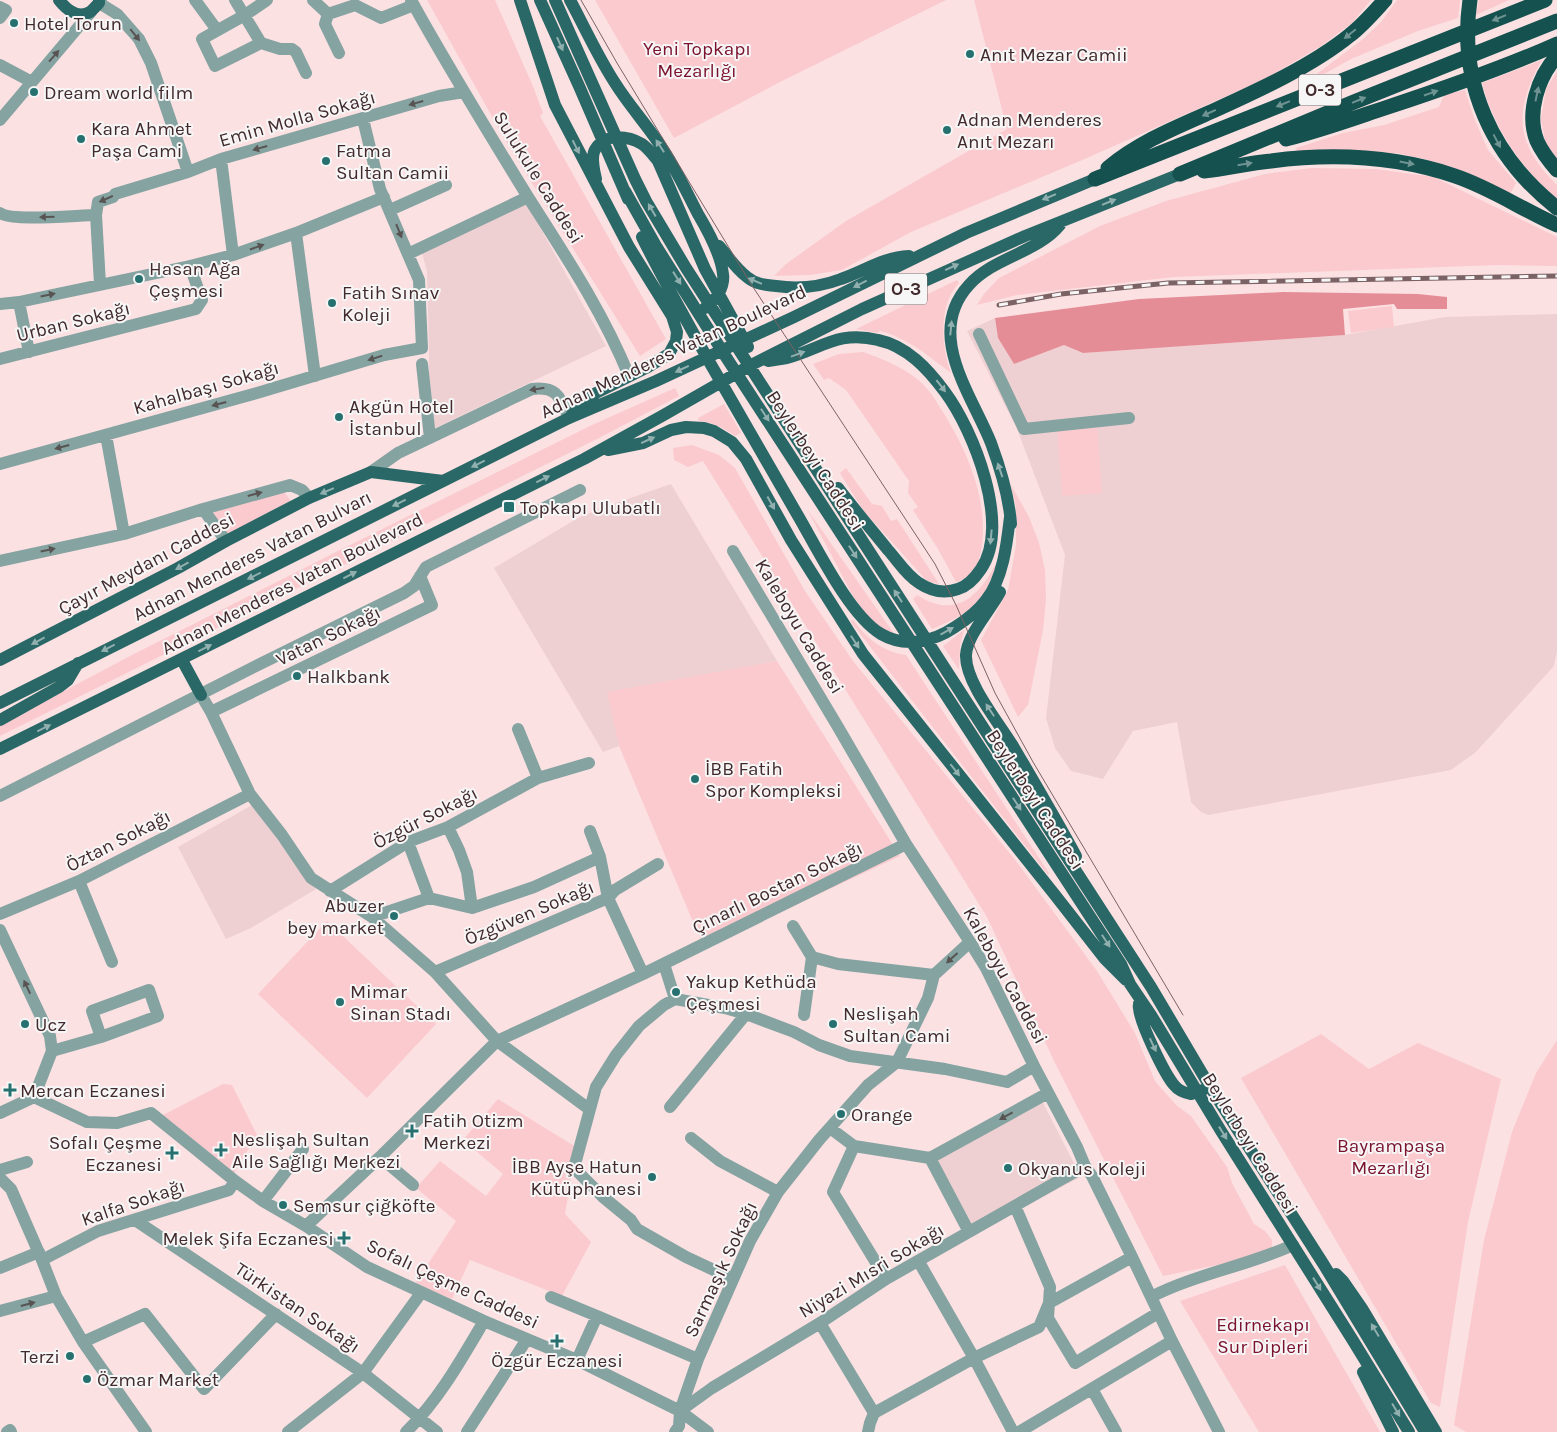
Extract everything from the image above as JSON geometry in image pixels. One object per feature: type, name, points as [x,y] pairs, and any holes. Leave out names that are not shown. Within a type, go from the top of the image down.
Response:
[{"type":"highway","points":[[1095,179],[1131,152],[1156,138],[1279,80],[1308,64],[1349,36],[1385,0]]},
{"type":"highway","points":[[1470,0],[1467,22],[1471,71],[1476,97],[1483,115],[1509,161],[1534,188],[1557,208]]},
{"type":"highway","name":"O-3","points":[[1095,179],[1545,0]]},
{"type":"highway","name":"O-3","points":[[1180,174],[1557,21]]},
{"type":"highway","points":[[1250,146],[1304,134],[1394,105],[1465,81],[1557,44]]},
{"type":"highway","points":[[1557,56],[1541,77],[1533,112],[1536,139],[1544,155],[1557,170]]},
{"type":"highway","points":[[1180,174],[1272,160],[1301,158],[1350,157],[1405,162],[1456,176],[1557,226]]},
{"type":"main road","points":[[59,0],[66,9],[74,13],[83,14],[97,4]]},
{"type":"main road","points":[[520,0],[555,106],[629,247],[672,316],[676,332],[676,341],[669,354],[659,361],[596,392],[577,408],[569,418]]},
{"type":"main road","points":[[540,0],[625,191],[642,237],[754,441],[829,569],[858,613],[879,633],[906,642],[918,642],[936,638],[949,631],[966,620],[987,599],[996,582],[1004,558],[1010,518]]},
{"type":"main road","points":[[555,0],[646,201],[780,414]]},
{"type":"main road","points":[[570,0],[616,85],[664,151],[709,234],[722,267],[724,276],[715,300],[700,312],[688,315],[678,312],[661,298]]},
{"type":"main road","points":[[598,187],[593,157],[595,149],[604,141],[614,137],[624,138],[644,145],[658,161],[705,269],[768,383],[780,414]]},
{"type":"main road","name":"O-3","points":[[601,450],[751,365],[862,309],[1024,236],[1180,174]]},
{"type":"main road","name":"O-3","points":[[919,255],[1009,214],[1095,179]]},
{"type":"main road","name":"Beylerbeyi Caddesi","points":[[625,191],[656,246],[726,357],[1116,956],[1140,999],[1139,1009],[1143,1022],[1156,1052],[1173,1083],[1186,1093],[1197,1092],[1409,1432]]},
{"type":"main road","points":[[1064,220],[1055,231],[1042,241],[1002,261],[976,278],[960,296],[950,335],[956,368],[990,442],[1005,484],[1012,538],[1006,578],[1000,593],[968,644],[967,668],[972,681],[1012,744],[1071,846],[1089,880],[1098,906]]},
{"type":"main road","points":[[709,234],[730,262],[747,278],[754,282],[784,287],[802,287],[840,280],[884,260],[919,255]]},
{"type":"main road","name":"Adnan Menderes Vatan Boulevard","points":[[442,481],[569,418],[656,381],[794,317],[919,255]]},
{"type":"main road","points":[[751,365],[786,358],[828,342],[855,337],[877,339],[897,347],[917,360],[946,392],[969,433],[982,465],[991,511],[991,538],[983,566],[977,575],[963,588],[945,592],[928,588],[910,576],[865,524],[839,490],[814,465]]},
{"type":"main road","name":"Beylerbeyi Caddesi","points":[[780,414],[1151,987],[1206,1080],[1324,1265],[1425,1432]]},
{"type":"main road","points":[[601,450],[643,443],[671,430],[686,427],[704,428],[714,431],[732,442],[746,459],[791,540],[863,654],[1105,960],[1130,984]]},
{"type":"main road","name":"Adnan Menderes Vatan Boulevard","points":[[0,749],[601,450]]},
{"type":"main road","points":[[372,472],[442,481]]},
{"type":"main road","name":"Çayır Meydanı Caddesi","points":[[0,660],[309,498],[372,472]]},
{"type":"main road","name":"Adnan Menderes Vatan Bulvarı","points":[[78,663],[442,481]]},
{"type":"main road","points":[[182,660],[202,695]]},
{"type":"main road","points":[[0,702],[78,663]]},
{"type":"main road","points":[[0,720],[59,687],[68,680],[78,663]]},
{"type":"main road","points":[[1197,1092],[1206,1080]]},
{"type":"main road","points":[[1324,1265],[1344,1281],[1353,1294],[1436,1432]]},
{"type":"main road","points":[[1342,1324],[1348,1343],[1394,1432]]},
{"type":"street","points":[[195,0],[217,30]]},
{"type":"street","points":[[235,0],[261,43],[280,49],[292,49],[296,52],[306,73]]},
{"type":"street","points":[[261,43],[215,66],[202,39],[245,15],[267,0]]},
{"type":"street","points":[[313,0],[328,14]]},
{"type":"street","points":[[328,14],[355,5],[381,18],[413,2]]},
{"type":"street","name":"Sulukule Caddesi","points":[[413,2],[464,92],[574,269],[616,344],[629,376]]},
{"type":"street","points":[[0,120],[97,4],[116,14],[139,39],[151,63],[188,172]]},
{"type":"street","points":[[0,6],[6,10],[0,18]]},
{"type":"street","points":[[328,14],[325,24],[339,53]]},
{"type":"street","points":[[0,65],[32,82]]},
{"type":"street","name":"Emin Molla Sokağı","points":[[96,215],[98,202],[113,197],[115,194],[188,172],[221,159],[439,96],[464,92]]},
{"type":"street","points":[[363,118],[380,189],[408,254],[528,197]]},
{"type":"street","points":[[221,159],[233,255]]},
{"type":"street","points":[[390,210],[446,184]]},
{"type":"street","points":[[0,304],[19,302],[190,266],[233,255],[296,233],[384,197]]},
{"type":"street","points":[[0,213],[4,216],[26,218],[96,215],[100,284]]},
{"type":"street","points":[[296,233],[315,376]]},
{"type":"street","name":"Kahalbaşı Sokağı","points":[[0,464],[257,393],[384,355],[422,348],[420,280],[408,254]]},
{"type":"street","name":"Urban Sokağı","points":[[0,359],[196,309],[202,300],[190,266]]},
{"type":"street","points":[[19,302],[29,352]]},
{"type":"street","points":[[980,334],[1024,429],[1129,418]]},
{"type":"street","points":[[422,364],[430,438]]},
{"type":"street","name":"Çayır Meydanı Caddesi","points":[[372,472],[398,453],[532,389],[544,388],[552,390],[561,401],[569,418]]},
{"type":"street","points":[[106,435],[124,534]]},
{"type":"street","name":"Çayır Meydanı Caddesi","points":[[0,561],[124,534],[203,509],[290,485],[302,490],[309,498]]},
{"type":"street","points":[[0,796],[404,593],[414,586],[426,567],[439,559],[580,490]]},
{"type":"street","points":[[203,509],[226,542]]},
{"type":"street","name":"Kaleboyu Caddesi","points":[[733,551],[906,844],[986,968],[1132,1257],[1172,1341],[1220,1432]]},
{"type":"street","name":"Vatan Sokağı","points":[[211,712],[432,605],[420,576]]},
{"type":"street","points":[[202,695],[250,794],[282,835],[311,878],[330,892],[372,916],[435,972],[497,1041],[590,1109]]},
{"type":"street","points":[[518,729],[538,778]]},
{"type":"street","name":"Özgür Sokağı","points":[[330,892],[408,842],[448,827],[538,778],[589,763]]},
{"type":"street","name":"Öztan Sokağı","points":[[0,914],[79,881],[250,794]]},
{"type":"street","points":[[448,827],[467,872],[472,908]]},
{"type":"street","points":[[590,831],[600,857],[608,898],[643,974]]},
{"type":"street","points":[[408,842],[429,898]]},
{"type":"street","name":"Çınarlı Bostan Sokağı","points":[[497,1041],[664,964],[906,844]]},
{"type":"street","points":[[372,916],[429,898],[472,908],[534,887],[600,857]]},
{"type":"street","name":"Özgüven Sokağı","points":[[435,972],[608,898],[615,890],[658,864]]},
{"type":"street","points":[[79,881],[112,962]]},
{"type":"street","points":[[793,926],[812,957],[804,1014]]},
{"type":"street","points":[[0,930],[50,1036],[52,1051],[34,1097],[0,1114]]},
{"type":"street","points":[[812,957],[838,964],[934,974],[970,942]]},
{"type":"street","points":[[664,964],[675,999]]},
{"type":"street","name":"Sarmaşık Sokağı","points":[[675,1432],[679,1426],[680,1411],[698,1359],[750,1241],[778,1192],[792,1173],[868,1085],[897,1062],[928,998],[934,974]]},
{"type":"street","points":[[52,1051],[101,1037],[158,1016],[149,990],[92,1011],[101,1037]]},
{"type":"street","points":[[733,1279],[686,1257],[637,1229],[630,1220],[603,1197],[574,1168],[596,1087],[616,1055],[639,1026],[664,1005],[675,999],[725,1008],[794,1032],[818,1045],[850,1056],[945,1069],[1008,1082],[1034,1066]]},
{"type":"street","points":[[670,1107],[746,1014]]},
{"type":"street","points":[[306,1226],[380,1157],[497,1041]]},
{"type":"street","points":[[830,1128],[854,1146],[930,1158],[1048,1093]]},
{"type":"street","name":"Sofalı Çeşme Caddesi","points":[[34,1097],[87,1122],[117,1123],[151,1113],[262,1201],[306,1226],[367,1266],[421,1293],[577,1360],[680,1411],[708,1432]]},
{"type":"street","points":[[691,1138],[720,1161],[778,1192]]},
{"type":"street","points":[[854,1146],[833,1192],[886,1279]]},
{"type":"street","points":[[262,1201],[303,1149]]},
{"type":"street","points":[[380,1157],[413,1185]]},
{"type":"street","points":[[930,1158],[969,1232]]},
{"type":"street","points":[[0,1170],[27,1162]]},
{"type":"street","name":"Niyazi Mısri Sokağı","points":[[680,1411],[712,1388],[820,1323],[886,1279],[919,1262],[1085,1166]]},
{"type":"street","points":[[0,1178],[11,1189],[56,1296],[83,1342],[146,1432]]},
{"type":"street","name":"Kalfa Sokağı","points":[[0,1268],[40,1256],[98,1231],[229,1190],[235,1181]]},
{"type":"street","points":[[1015,1206],[1050,1287],[1048,1318],[1075,1363],[1158,1313]]},
{"type":"street","name":"Türkistan Sokağı","points":[[135,1220],[363,1373],[437,1432]]},
{"type":"street","points":[[1151,1297],[1181,1282],[1269,1256],[1293,1245]]},
{"type":"street","points":[[868,1432],[874,1413],[974,1358],[1038,1327],[1048,1303],[1132,1257]]},
{"type":"street","points":[[919,1262],[974,1358],[1013,1432]]},
{"type":"street","points":[[290,1432],[363,1373],[421,1293]]},
{"type":"street","points":[[0,1311],[56,1296]]},
{"type":"street","points":[[551,1297],[698,1359]]},
{"type":"street","points":[[83,1342],[145,1314],[204,1389],[276,1314]]},
{"type":"street","points":[[577,1360],[597,1316]]},
{"type":"street","points":[[406,1432],[420,1418],[456,1368],[484,1321]]},
{"type":"street","points":[[820,1323],[874,1413]]},
{"type":"street","points":[[467,1432],[526,1339]]},
{"type":"street","points":[[1019,1432],[1172,1341]]},
{"type":"street","points":[[1092,1389],[1116,1432]]},
{"type":"street","points":[[7,1432],[10,1430],[11,1432]]},
{"type":"shaded area","points":[[527,204],[606,346],[435,428],[429,403],[427,271],[421,250]]},
{"type":"shaded area","points":[[1283,292],[1418,294],[1447,297],[1447,309],[1397,309],[1394,304],[1343,309],[1345,335],[1083,353],[1064,345],[1014,364],[998,338],[995,318],[1139,299]]},
{"type":"shaded area","points":[[1557,314],[1557,651],[1554,666],[1476,752],[1451,770],[1208,815],[1201,812],[1191,802],[1177,722],[1133,731],[1103,779],[1071,771],[1055,748],[1046,718],[1065,555],[1017,429],[967,331],[995,318],[998,338],[1014,364],[1064,345],[1083,353],[1345,335],[1445,317]]},
{"type":"shaded area","points":[[671,484],[777,661],[608,692],[619,746],[603,752],[494,568],[578,518]]},
{"type":"shaded area","points":[[252,805],[316,889],[251,928],[226,939],[178,847]]},
{"type":"shaded area","name":"Okyanus Koleji","points":[[1039,1095],[1081,1177],[971,1233],[937,1159]]},
{"type":"green space","points":[[427,0],[495,0],[532,84],[543,113],[540,116],[666,339],[640,356],[504,138]]},
{"type":"green space","name":"Yeni Topkapı Mezarlığı","points":[[595,0],[946,0],[778,83],[674,138]]},
{"type":"green space","points":[[974,0],[1371,0],[1352,23],[1321,46],[1265,79],[1080,161],[911,232],[842,270],[810,275],[774,276],[786,264],[846,221],[1007,129]]},
{"type":"green space","points":[[1397,0],[1460,0],[1458,18],[1418,31],[1351,59],[1315,79],[1314,76],[1363,39],[1381,22]]},
{"type":"green space","points":[[1479,0],[1509,0],[1476,15]]},
{"type":"green space","points":[[1542,60],[1526,95],[1523,126],[1526,141],[1533,155],[1543,170],[1557,185],[1557,200],[1532,175],[1511,147],[1494,116],[1482,83]]},
{"type":"green space","points":[[1557,71],[1557,159],[1545,142],[1541,119],[1546,89]]},
{"type":"green space","points":[[1465,90],[1474,118],[1488,150],[1516,183],[1510,194],[1463,172],[1425,159],[1396,153],[1297,153],[1296,148],[1343,133],[1384,125],[1439,107],[1444,95]]},
{"type":"green space","points":[[1311,168],[1376,169],[1434,177],[1557,237],[1557,266],[1497,265],[1174,277],[1017,295],[977,305],[984,294],[999,278],[1100,226],[1166,201],[1265,174]]},
{"type":"green space","points":[[957,280],[959,283],[947,303],[943,326],[945,351],[951,373],[900,338],[880,331],[877,333],[856,329]]},
{"type":"green space","points":[[1392,306],[1394,327],[1351,333],[1348,311]]},
{"type":"green space","points":[[863,352],[898,367],[922,383],[932,394],[967,457],[982,509],[982,545],[979,558],[972,573],[956,582],[913,510],[918,507],[908,493],[909,481],[846,390],[829,378],[824,380],[813,364],[839,354]]},
{"type":"green space","points":[[675,388],[679,396],[599,438],[0,736],[0,725],[130,656],[592,425]]},
{"type":"green space","points":[[724,404],[741,433],[735,436],[718,426],[699,421],[698,418]]},
{"type":"green space","points":[[1097,423],[1102,493],[1062,496],[1057,426]]},
{"type":"green space","points":[[692,445],[719,455],[735,468],[805,591],[853,661],[1016,861],[1097,971],[1135,1033],[1155,1081],[1176,1105],[1191,1116],[1227,1167],[1232,1183],[1254,1224],[1265,1231],[1272,1240],[1272,1247],[1266,1255],[1163,1276],[1054,1061],[987,917],[703,461],[688,467],[674,460],[673,448]]},
{"type":"green space","points":[[846,468],[872,504],[882,506],[891,521],[897,519],[939,584],[927,581],[863,510],[840,473]]},
{"type":"green space","points":[[1010,483],[1029,517],[1039,543],[1045,570],[1046,599],[1043,630],[1028,705],[1018,717],[981,640],[1008,590],[1016,545],[1016,507]]},
{"type":"green space","points":[[283,491],[291,501],[227,535],[211,513]]},
{"type":"green space","points":[[807,509],[895,635],[883,632],[869,618],[854,598]]},
{"type":"green space","points":[[995,565],[997,566],[989,584],[974,605],[960,616],[932,629],[913,599],[917,595],[930,602],[942,605],[953,605],[964,601],[981,587]]},
{"type":"green space","points":[[853,620],[864,633],[882,647],[889,651],[906,655],[1049,873],[1048,875],[850,621]]},
{"type":"green space","points":[[964,630],[960,646],[959,670],[943,646]]},
{"type":"green space","points":[[777,661],[900,856],[704,948],[619,746],[607,692]]},
{"type":"green space","name":"Mimar Sinan Stadı","points":[[327,921],[436,1024],[367,1098],[258,994]]},
{"type":"green space","name":"Bayrampaşa Mezarlığı","points":[[1321,1034],[1369,1069],[1418,1043],[1501,1079],[1468,1222],[1440,1407],[1431,1403],[1241,1078]]},
{"type":"green space","points":[[1557,1040],[1557,1432],[1466,1432],[1454,1425],[1484,1240],[1512,1132],[1536,1073]]},
{"type":"green space","points":[[223,1084],[232,1085],[257,1135],[234,1173],[163,1115]]},
{"type":"green space","points":[[498,1099],[576,1147],[565,1214],[591,1242],[562,1296],[470,1260],[452,1299],[415,1284],[456,1221],[416,1188],[440,1161],[486,1196],[503,1174],[463,1140]]},
{"type":"green space","name":"Edirnekapı Sur Dipleri","points":[[1285,1265],[1380,1432],[1259,1432],[1180,1301]]},
{"type":"tram line","points":[[581,0],[751,284],[935,564],[956,605],[995,693],[1033,762],[1183,1015]]},
{"type":"railway","points":[[999,305],[1061,294],[1168,283],[1557,276]]},
{"type":"place","name":"Hotel Torun","points":[[14,23]]},
{"type":"place","name":"Anıt Mezar Camii","points":[[970,54]]},
{"type":"place","name":"Dream world film","points":[[34,92]]},
{"type":"place","name":"Adnan Menderes Anıt Mezarı","points":[[947,130]]},
{"type":"place","name":"Kara Ahmet Paşa Cami","points":[[81,139]]},
{"type":"place","name":"Fatma Sultan Camii","points":[[326,161]]},
{"type":"place","name":"Hasan Ağa Çeşmesi","points":[[139,279]]},
{"type":"place","name":"Fatih Sınav Koleji","points":[[332,303]]},
{"type":"place","name":"Akgün Hotel İstanbul","points":[[339,417]]},
{"type":"place","name":"Topkapı Ulubatlı","points":[[509,507]]},
{"type":"place","name":"Halkbank","points":[[297,676]]},
{"type":"place","name":"İBB Fatih Spor Kompleksi","points":[[695,779]]},
{"type":"place","name":"Abuzer bey market","points":[[394,916]]},
{"type":"place","name":"Yakup Kethüda Çeşmesi","points":[[676,992]]},
{"type":"place","name":"Mimar Sinan Stadı","points":[[340,1002]]},
{"type":"place","name":"Ucz","points":[[25,1024]]},
{"type":"place","name":"Neslişah Sultan Cami","points":[[833,1024]]},
{"type":"place","name":"Mercan Eczanesi","points":[[10,1090]]},
{"type":"place","name":"Orange","points":[[841,1114]]},
{"type":"place","name":"Fatih Otizm Merkezi","points":[[412,1131]]},
{"type":"place","name":"Neslişah Sultan Aile Sağlığı Merkezi","points":[[221,1150]]},
{"type":"place","name":"Sofalı Çeşme Eczanesi","points":[[172,1153]]},
{"type":"place","name":"Okyanus Koleji","points":[[1008,1168]]},
{"type":"place","name":"İBB Ayşe Hatun Kütüphanesi","points":[[652,1177]]},
{"type":"place","name":"Semsur çiğköfte","points":[[283,1205]]},
{"type":"place","name":"Melek Şifa Eczanesi","points":[[344,1238]]},
{"type":"place","name":"Özgür Eczanesi","points":[[557,1341]]},
{"type":"place","name":"Terzi","points":[[70,1356]]},
{"type":"place","name":"Özmar Market","points":[[87,1379]]}]
